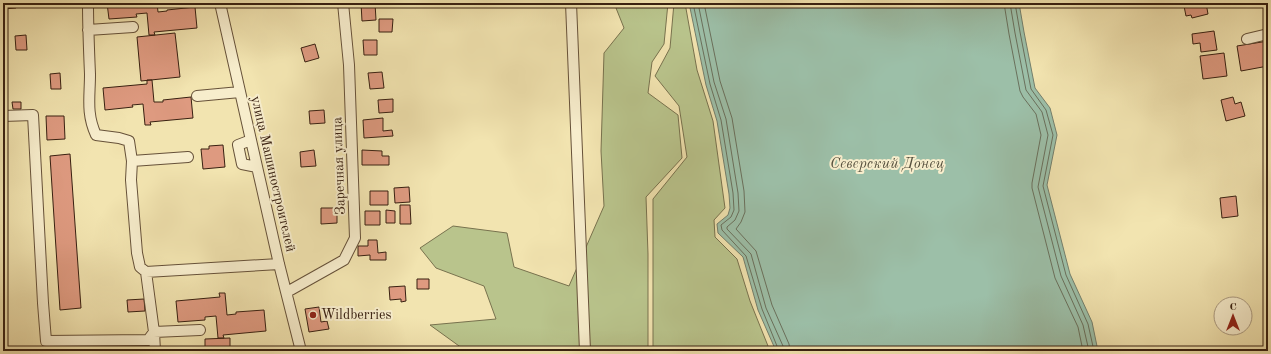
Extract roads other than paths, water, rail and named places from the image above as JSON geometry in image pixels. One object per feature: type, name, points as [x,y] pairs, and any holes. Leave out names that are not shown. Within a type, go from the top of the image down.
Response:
[{"type":"street","points":[[88,3],[90,76],[89,100],[92,125],[96,135],[129,141],[132,161],[131,180],[137,253],[140,266],[146,272],[155,351]]},
{"type":"street","name":"улица Машиностроителей","points":[[220,3],[279,264],[301,351]]},
{"type":"street","name":"Заречная улица","points":[[287,292],[344,260],[355,238],[349,65],[343,3]]},
{"type":"street","points":[[571,3],[585,351]]},
{"type":"street","points":[[88,30],[133,27]]},
{"type":"street","points":[[1247,39],[1268,34]]},
{"type":"street","points":[[197,96],[240,92]]},
{"type":"street","points":[[3,116],[33,115],[46,341],[148,340],[154,332]]},
{"type":"street","points":[[251,140],[238,145],[242,164],[257,167]]},
{"type":"street","points":[[132,161],[188,157]]},
{"type":"street","points":[[146,272],[279,264]]},
{"type":"street","points":[[154,332],[200,330]]},
{"type":"street","points":[[298,339],[308,351]]},
{"type":"water","name":"Северский Донец","points":[[689,3],[1019,3],[1035,88],[1050,108],[1057,135],[1047,185],[1070,274],[1092,322],[1098,351],[776,351],[758,310],[743,257],[718,233],[717,224],[728,215],[730,208],[729,194],[717,121],[706,85]]},
{"type":"place","name":"Wildberries","points":[[313,315]]}]
